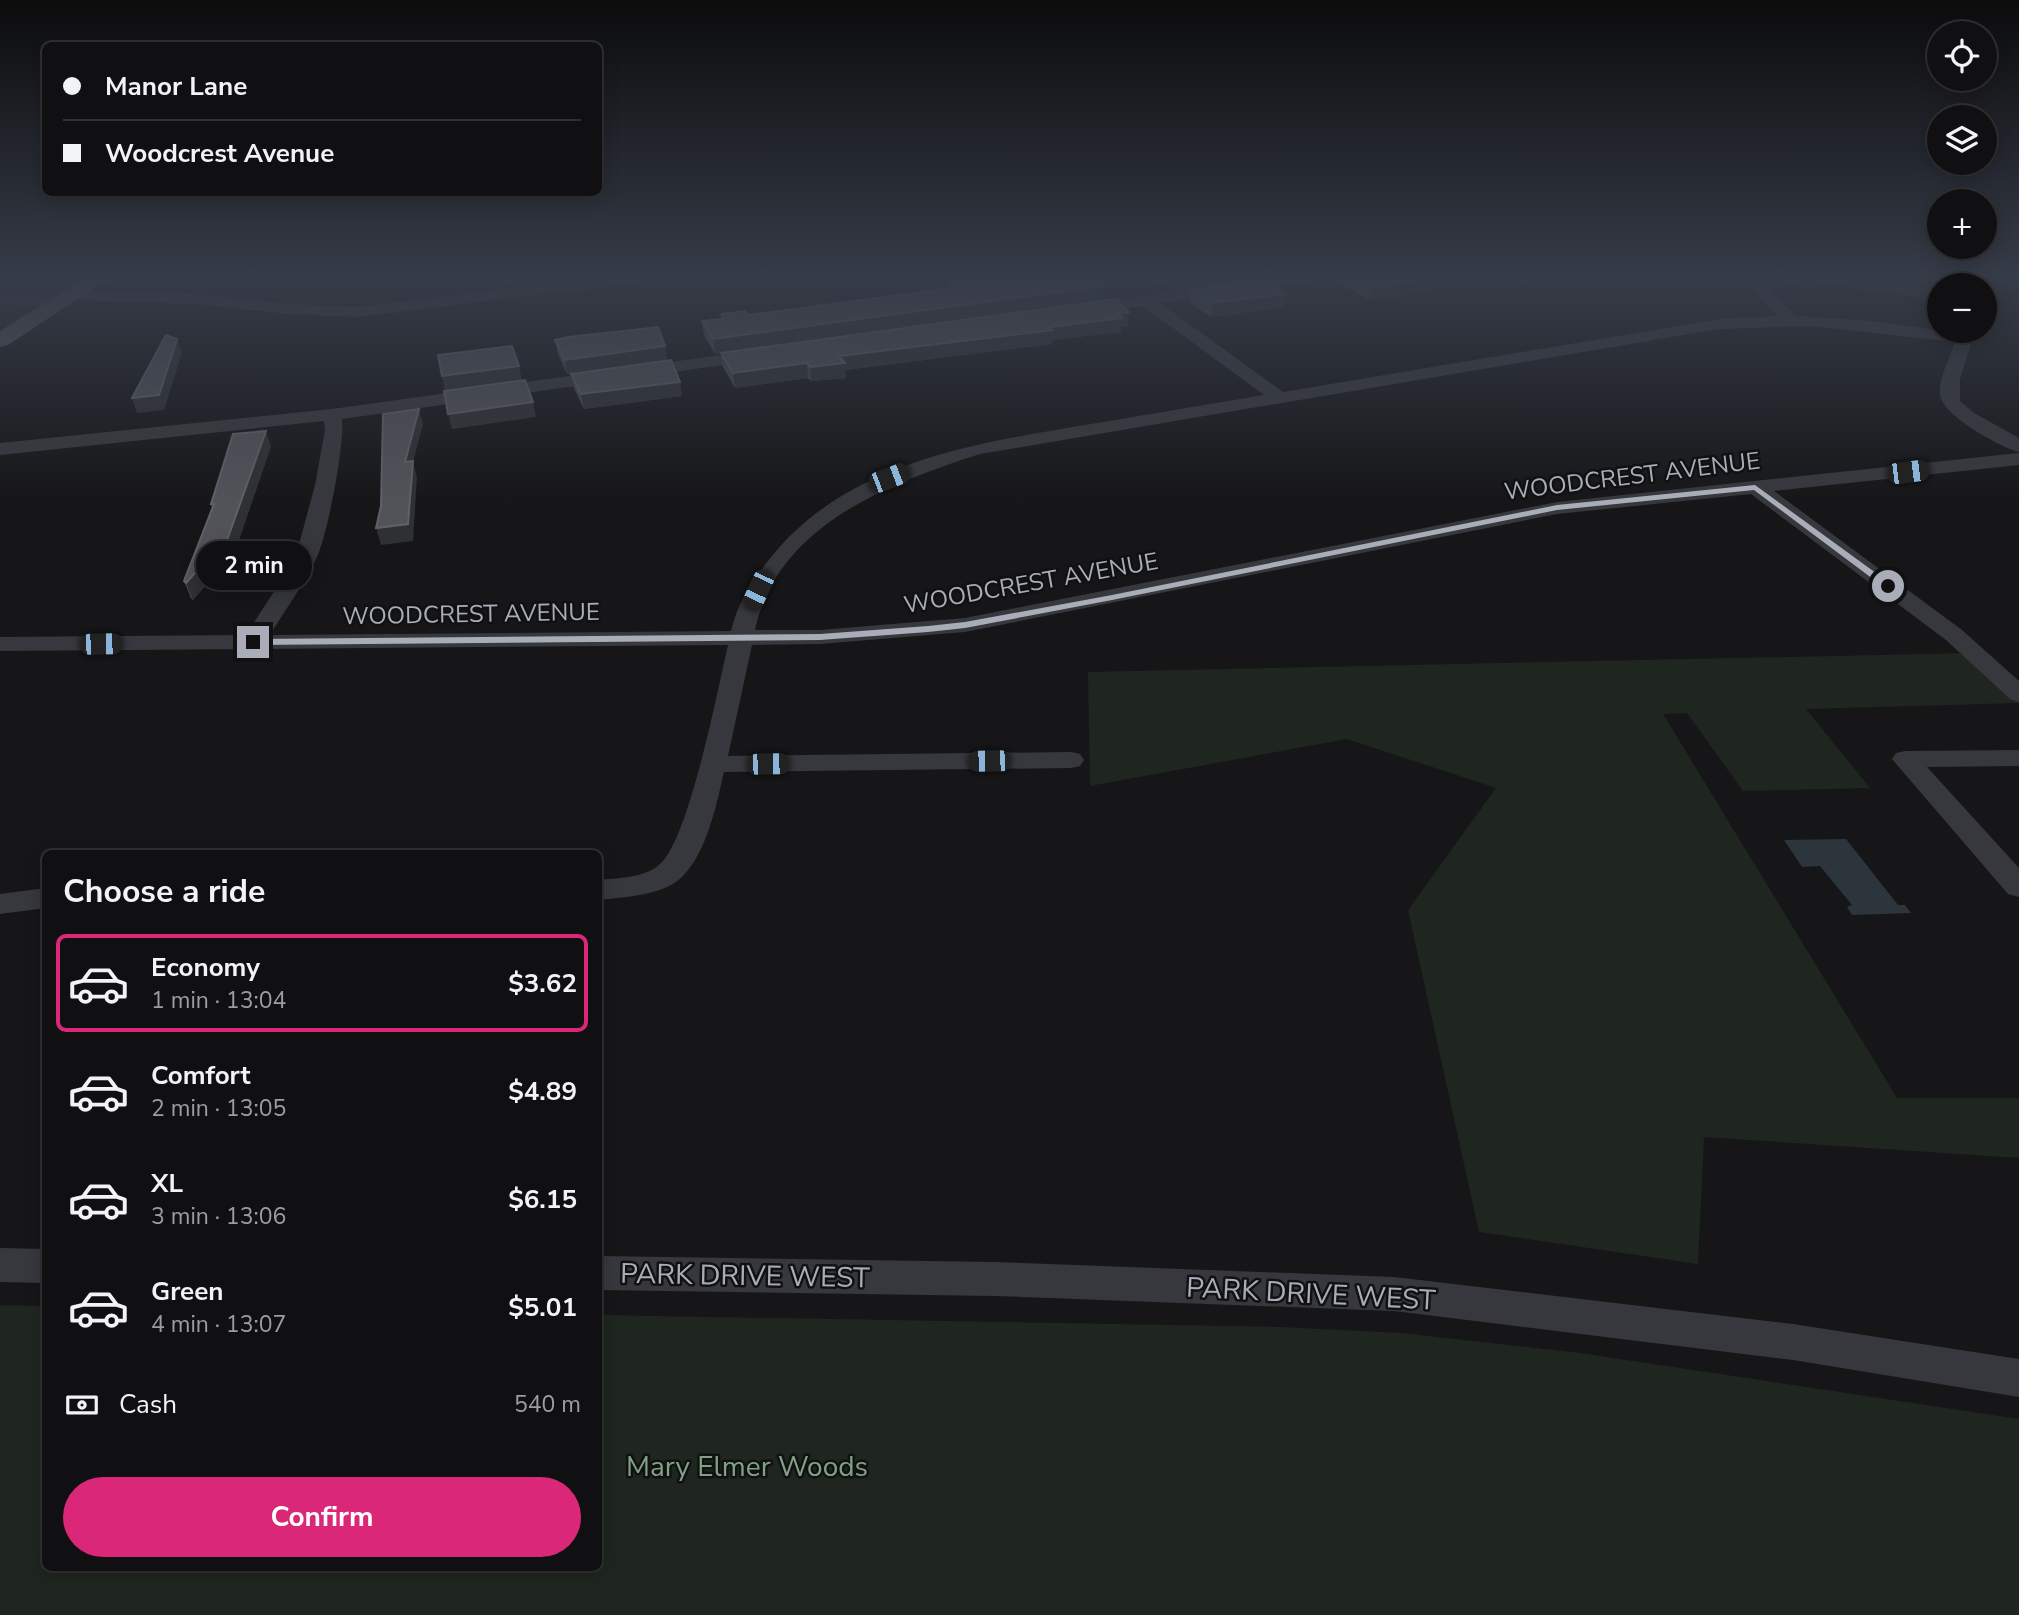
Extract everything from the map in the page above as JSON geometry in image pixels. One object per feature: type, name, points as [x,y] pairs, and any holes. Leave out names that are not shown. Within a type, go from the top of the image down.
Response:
[{"type":"street","points":[[0,449],[332,415],[769,353]]},
{"type":"street","points":[[1218,353],[1278,397]]},
{"type":"street","points":[[602,889],[659,878],[672,870],[685,855],[713,764],[747,614],[770,569],[790,544],[810,525],[838,506],[889,478],[978,449],[1540,353]]},
{"type":"street","points":[[1961,353],[1949,397],[1951,403],[1963,414],[2019,446]]},
{"type":"street","points":[[253,642],[306,559],[329,463],[334,430],[332,415]]},
{"type":"street","name":"WOODCREST AVENUE","points":[[0,644],[741,638],[870,634],[965,625],[1557,508],[2019,459]]},
{"type":"street","points":[[1755,487],[1955,635],[2019,694]]},
{"type":"street","points":[[2019,758],[1905,759],[2019,887]]},
{"type":"street","points":[[713,764],[1071,760]]},
{"type":"street","points":[[0,904],[42,899]]},
{"type":"street","points":[[0,1265],[42,1266]]},
{"type":"street","name":"PARK DRIVE WEST","points":[[602,1273],[995,1279],[1394,1294],[1793,1342],[2019,1378]]},
{"type":"green space","points":[[1971,653],[2019,703],[1806,709],[1870,788],[1743,791],[1687,713],[1663,714],[1897,1098],[2019,1098],[2019,1158],[1704,1137],[1698,1264],[1479,1232],[1408,910],[1496,788],[1347,739],[1090,786],[1088,672]]},
{"type":"green space","name":"Mary Elmer Woods","points":[[0,1305],[42,1306],[42,1571],[602,1571],[602,1315],[1282,1327],[1401,1333],[1580,1353],[2019,1419],[2019,1615],[0,1615]]},
{"type":"shaded area","points":[[1846,839],[1898,905],[1905,905],[1911,913],[1852,915],[1847,907],[1852,905],[1820,866],[1802,867],[1784,840]]},
{"type":"building","points":[[156,353],[172,353],[159,395],[132,398]]},
{"type":"building","points":[[515,353],[519,366],[442,376],[438,355]]},
{"type":"building","points":[[562,353],[612,353],[565,360]]},
{"type":"building","points":[[721,353],[861,353],[839,356],[845,363],[810,367],[807,363],[733,373]]},
{"type":"building","points":[[671,360],[680,382],[581,394],[571,374]]},
{"type":"building","points":[[525,380],[533,402],[448,414],[444,391]]},
{"type":"building","points":[[419,409],[405,462],[413,461],[408,524],[376,528],[381,506],[383,414]]},
{"type":"building","points":[[266,431],[226,543],[221,544],[186,583],[184,581],[214,504],[211,504],[233,434]]},
{"type":"route","points":[[253,642],[820,637],[928,629],[965,625],[1112,597],[1492,519],[1582,504],[1755,487],[1888,586]]}]
